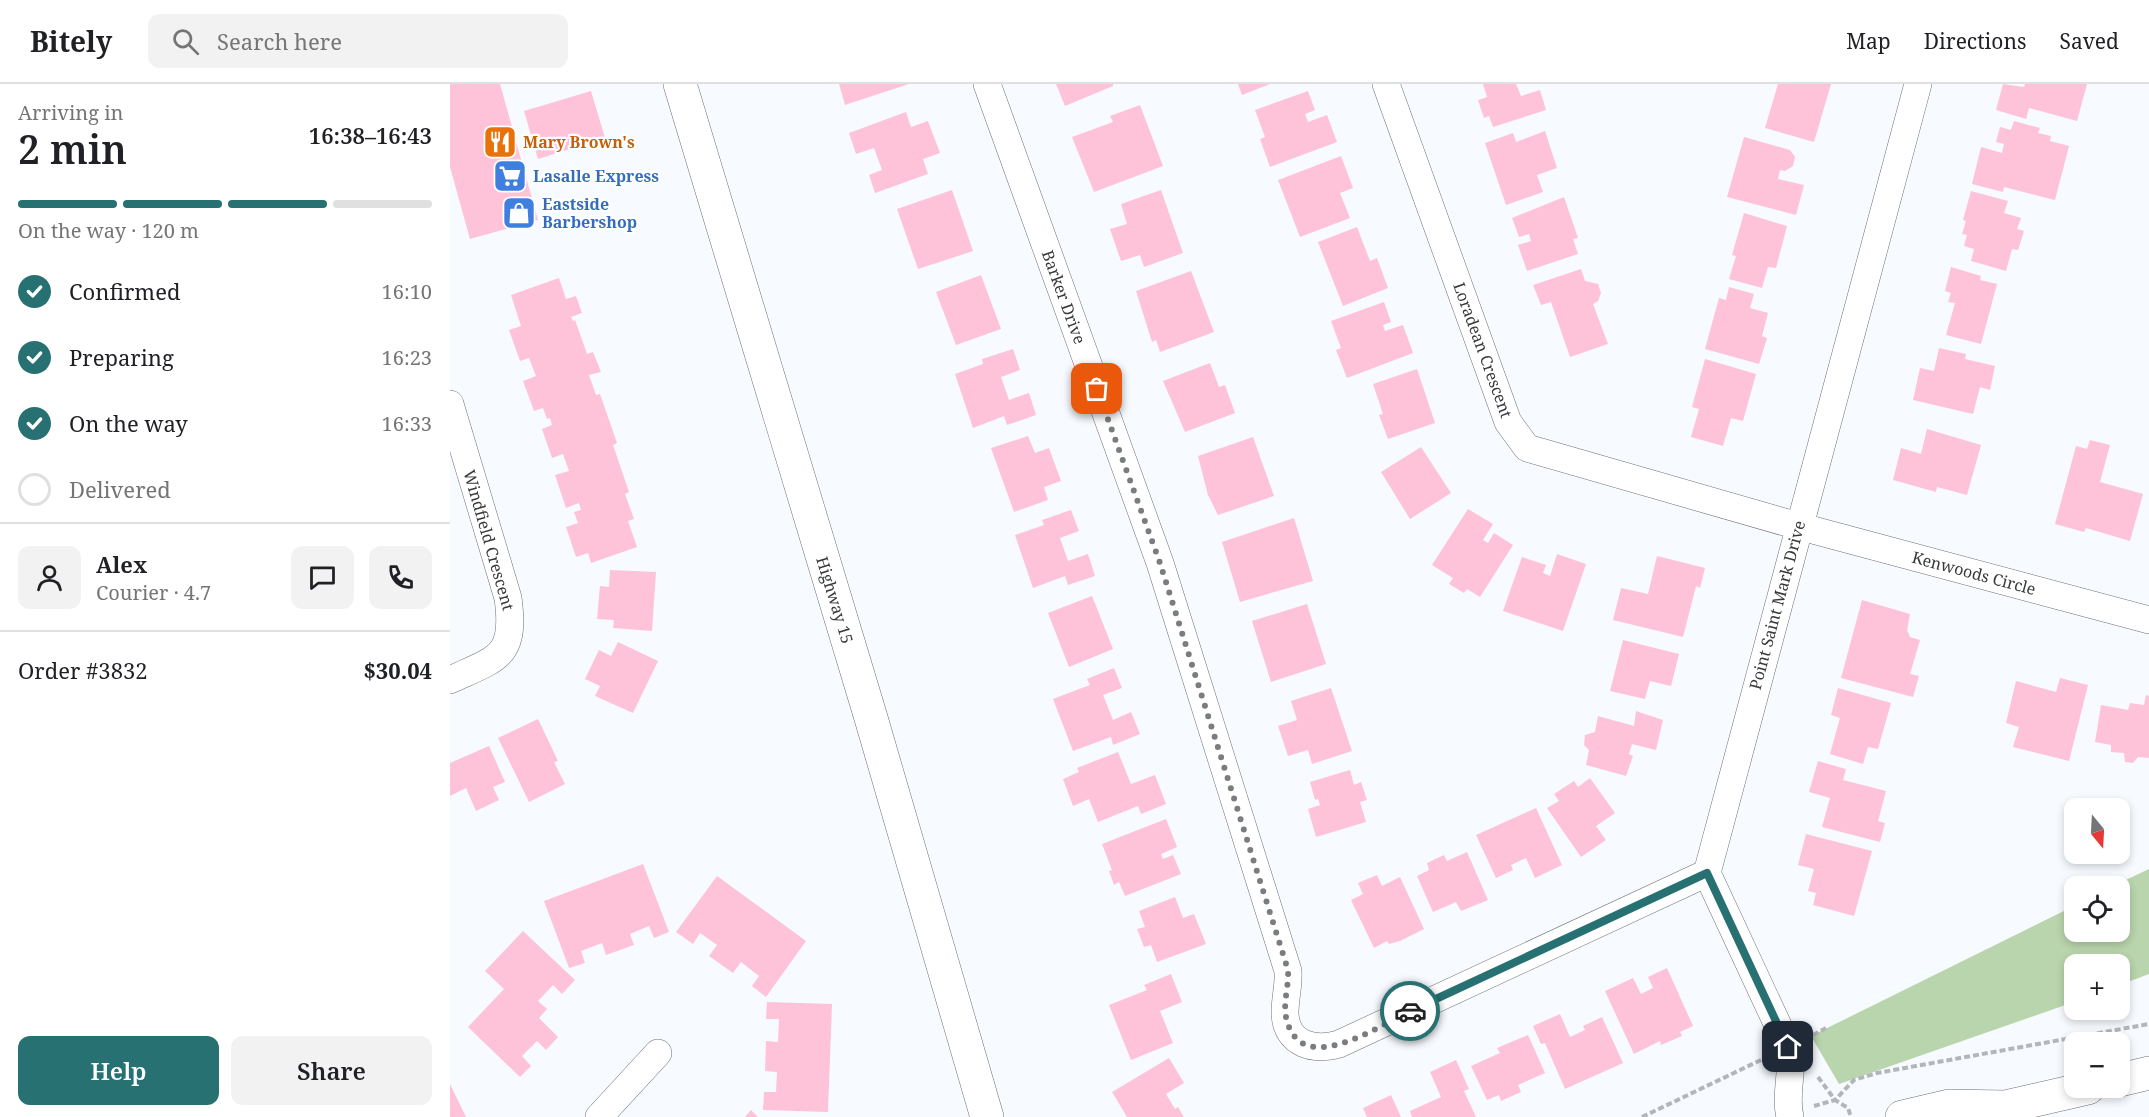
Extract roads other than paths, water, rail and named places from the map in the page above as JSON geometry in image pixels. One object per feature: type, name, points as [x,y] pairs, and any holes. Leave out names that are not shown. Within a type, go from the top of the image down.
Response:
[{"type":"main road","name":"Highway 15","points":[[680,84],[871,718],[987,1117]]},
{"type":"main road","points":[[2130,1078],[2149,1073]]},
{"type":"main road","points":[[1902,1117],[1949,1106],[1997,1112],[2064,1094]]},
{"type":"street","name":"Barker Drive","points":[[987,84],[1160,563],[1288,970],[1289,987],[1285,1014],[1289,1030],[1297,1041],[1310,1048],[1339,1044],[1707,873]]},
{"type":"street","name":"Loradean Crescent","points":[[1386,84],[1508,422],[1527,448],[1798,526]]},
{"type":"street","name":"Point Saint Mark Drive","points":[[1707,873],[1918,84]]},
{"type":"street","name":"Windfield Crescent","points":[[450,404],[508,598],[511,623],[507,645],[490,662],[450,680]]},
{"type":"street","name":"Kenwoods Circle","points":[[1798,526],[2149,620]]},
{"type":"street","points":[[1707,873],[1788,1047],[1791,1065],[1786,1092],[1790,1117]]},
{"type":"street","points":[[599,1117],[658,1053]]},
{"type":"place","name":"Mary Brown's","points":[[500,142]]},
{"type":"place","name":"Lasalle Express","points":[[510,176]]},
{"type":"place","name":"Eastside Barbershop","points":[[519,213]]}]
